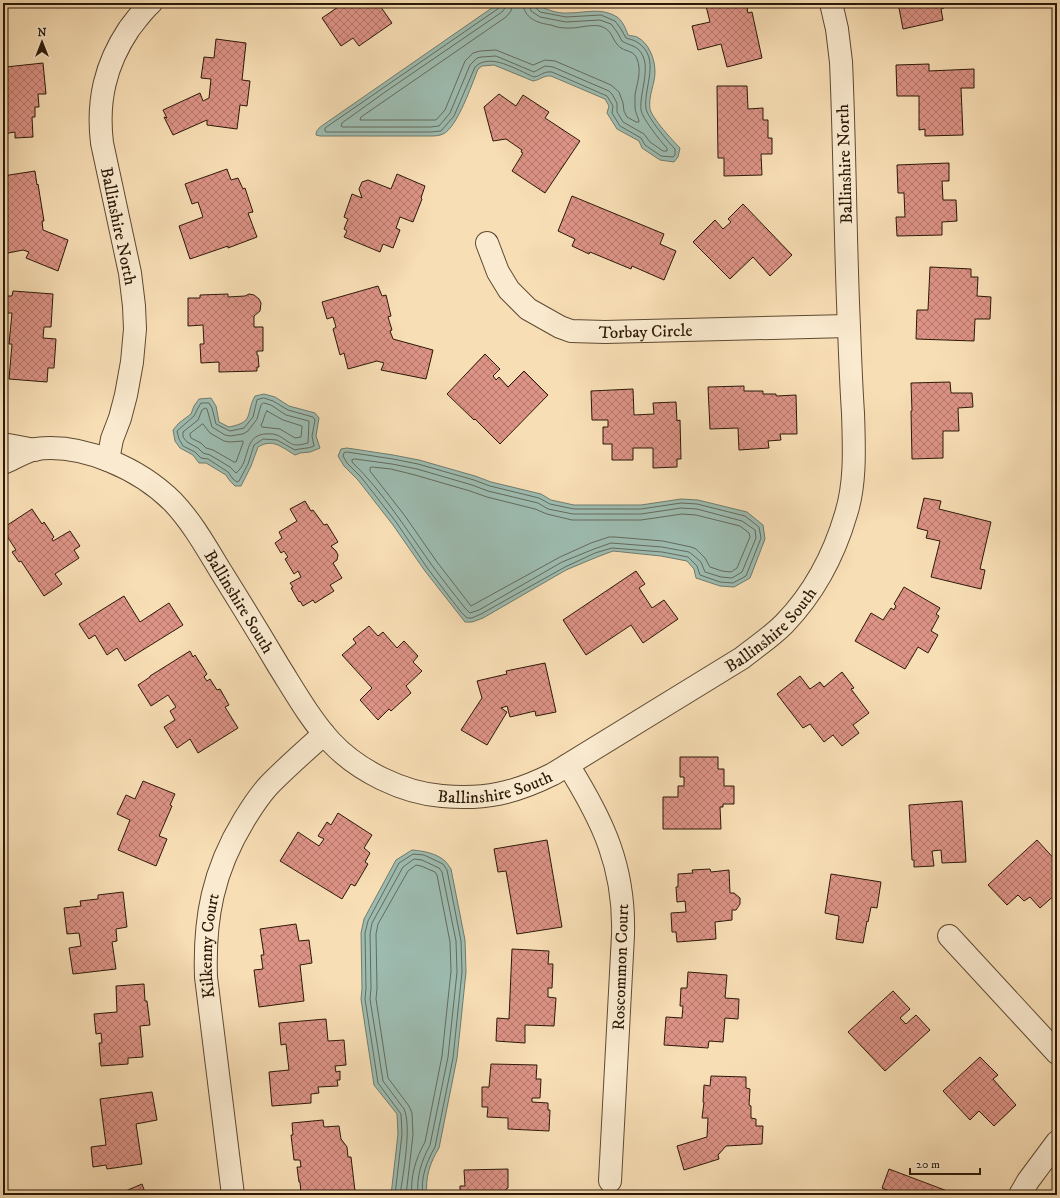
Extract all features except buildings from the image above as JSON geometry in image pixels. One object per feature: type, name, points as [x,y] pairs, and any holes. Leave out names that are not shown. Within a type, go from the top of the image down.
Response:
[{"type":"street","name":"Ballinshire North","points":[[108,460],[112,439],[120,418],[126,395],[132,362],[135,329],[130,273],[102,143],[100,122],[101,107],[105,80],[116,49],[134,23],[151,3]]},
{"type":"street","name":"Ballinshire North","points":[[831,3],[837,29],[841,62],[848,326]]},
{"type":"street","name":"Torbay Circle","points":[[487,243],[498,272],[509,290],[528,309],[560,327],[572,330],[605,332],[848,326]]},
{"type":"street","name":"Ballinshire South","points":[[3,463],[35,450],[64,449],[91,454],[108,460],[147,481],[173,502],[200,537],[305,709],[332,743],[357,764],[400,787],[437,796],[459,798],[491,796],[534,784],[568,765],[742,658],[784,624],[811,591],[828,563],[841,532],[847,512],[853,479],[854,448],[848,326]]},
{"type":"street","points":[[3,444],[35,450]]},
{"type":"street","name":"Kilkenny Court","points":[[233,1195],[206,977],[206,932],[211,900],[226,853],[250,810],[270,784],[324,734]]},
{"type":"street","name":"Roscommon Court","points":[[568,765],[590,800],[611,846],[623,902],[624,935],[610,1181]]},
{"type":"street","points":[[949,936],[1057,1052]]},
{"type":"street","points":[[1020,1195],[1028,1181],[1057,1142]]},
{"type":"water","points":[[499,3],[536,3],[547,9],[560,13],[599,11],[619,18],[628,35],[636,37],[645,43],[654,62],[655,72],[650,99],[650,109],[668,135],[680,148],[678,157],[674,162],[660,160],[642,148],[639,141],[617,129],[607,113],[609,106],[605,99],[551,76],[546,76],[533,81],[494,65],[482,66],[478,69],[459,115],[448,130],[441,135],[316,135],[317,130],[323,125]]},
{"type":"water","points":[[264,394],[275,397],[289,406],[315,413],[319,418],[316,436],[320,448],[295,455],[273,443],[263,444],[258,447],[241,486],[235,486],[226,475],[206,463],[199,463],[193,455],[180,448],[175,441],[173,430],[179,423],[191,414],[199,399],[211,398],[216,406],[219,422],[229,427],[243,423],[248,416],[255,396]]},
{"type":"water","points":[[347,448],[419,460],[491,482],[541,494],[551,500],[574,505],[641,505],[681,499],[698,500],[747,512],[763,525],[765,539],[750,578],[734,587],[720,586],[696,578],[694,569],[687,561],[661,556],[613,551],[566,570],[483,618],[472,622],[465,622],[425,571],[393,525],[358,480],[344,466],[338,456],[341,449]]},
{"type":"water","points":[[412,850],[434,854],[445,861],[451,869],[465,940],[466,972],[457,1058],[439,1148],[433,1159],[428,1176],[427,1195],[391,1195],[398,1134],[397,1114],[374,1085],[361,999],[361,933],[364,919],[396,860]]}]
